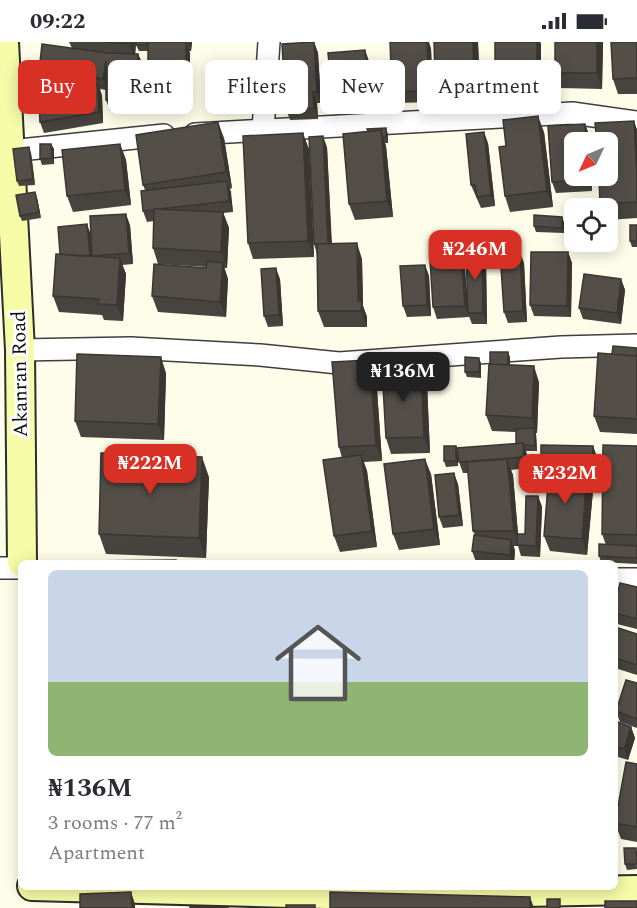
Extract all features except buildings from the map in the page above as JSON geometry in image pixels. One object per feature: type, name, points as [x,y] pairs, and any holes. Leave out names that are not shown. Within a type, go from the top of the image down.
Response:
[{"type":"street","name":"Akanran Road","points":[[4,42],[20,350],[22,560]]},
{"type":"street","points":[[262,130],[269,42]]},
{"type":"street","points":[[10,151],[165,135],[572,113],[637,122]]},
{"type":"street","points":[[20,350],[131,348],[260,355],[339,363],[561,347],[637,345]]},
{"type":"street","points":[[0,568],[18,568]]},
{"type":"street","points":[[618,579],[637,579]]},
{"type":"street","points":[[29,908],[30,890]]},
{"type":"street","points":[[178,890],[570,900],[637,890]]}]
